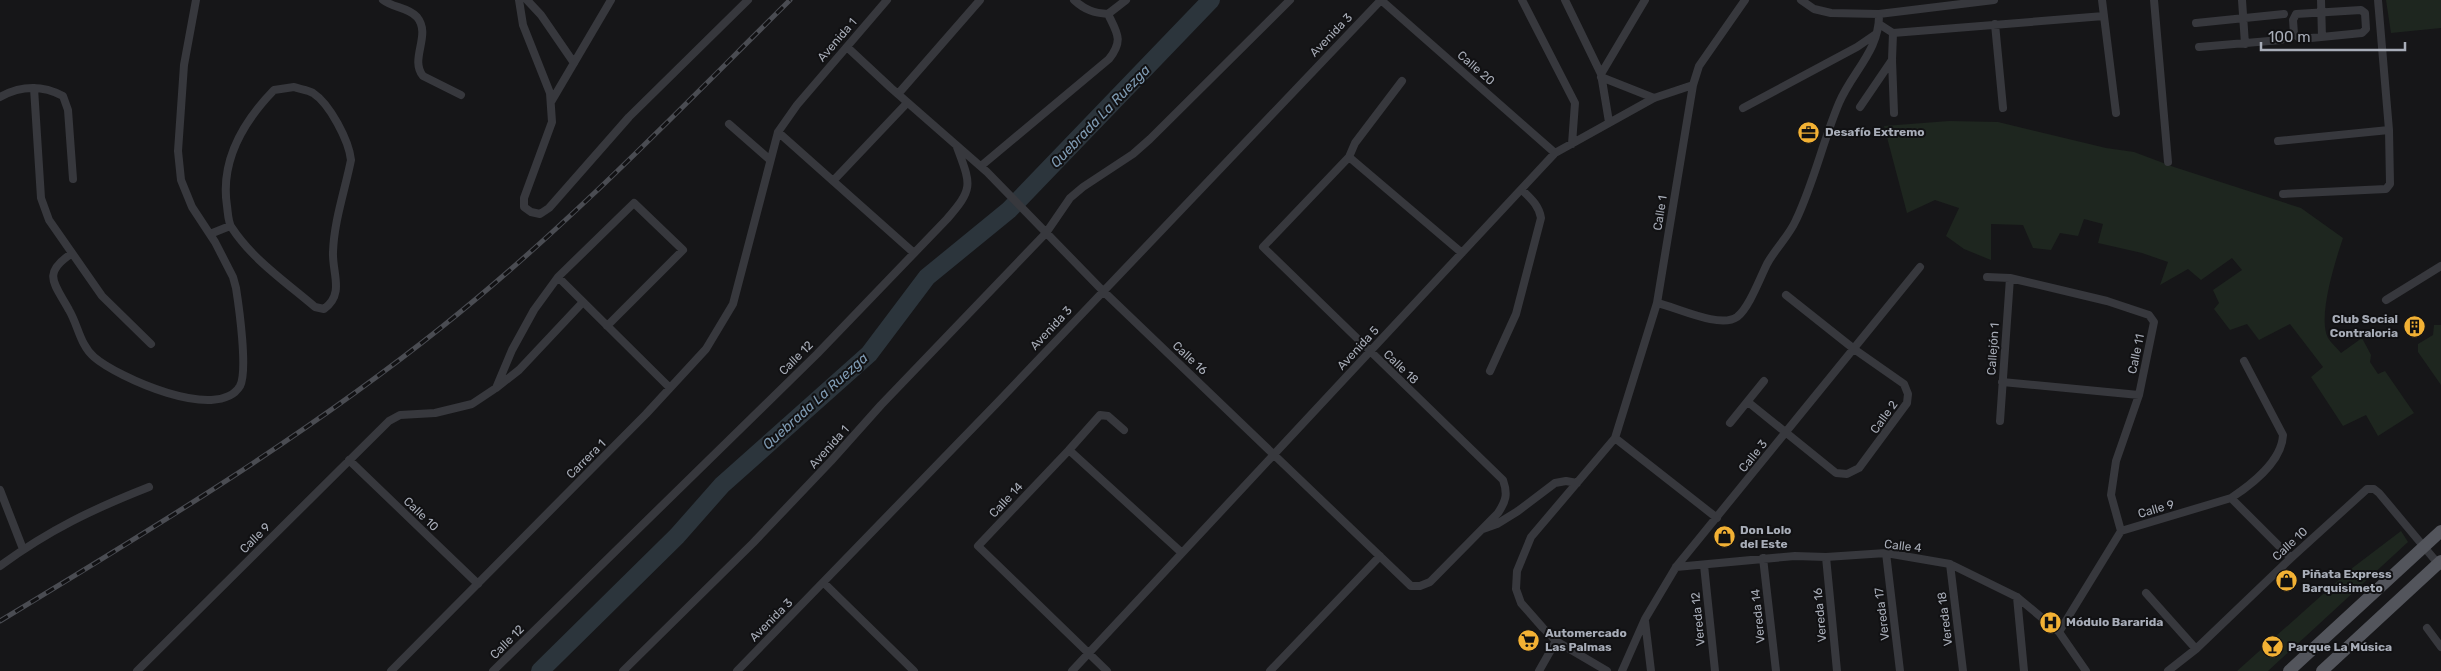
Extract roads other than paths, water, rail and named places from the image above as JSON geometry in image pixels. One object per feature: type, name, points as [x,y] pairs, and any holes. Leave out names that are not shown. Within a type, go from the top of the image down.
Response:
[{"type":"main road","points":[[2289,671],[2441,531]]},
{"type":"main road","points":[[2322,671],[2440,564]]},
{"type":"street","points":[[71,254],[58,263],[53,272],[52,279],[86,346],[94,357],[158,391],[196,399],[220,400],[231,395],[240,386],[244,372],[236,288],[233,277],[210,234],[192,207],[181,180],[178,151],[184,65],[196,0]]},
{"type":"street","points":[[383,0],[410,11],[421,22],[423,30],[419,71],[423,76],[461,95]]},
{"type":"street","points":[[519,0],[523,25],[550,93],[552,122],[524,198],[524,207],[531,212],[540,214],[549,208],[629,117],[748,0]]},
{"type":"street","points":[[527,0],[574,63]]},
{"type":"street","points":[[550,103],[610,0]]},
{"type":"street","name":"Avenida 1","points":[[753,234],[778,132],[797,105],[887,0]]},
{"type":"street","points":[[898,94],[980,0]]},
{"type":"street","points":[[1074,0],[1083,8],[1097,13],[1108,14],[1126,0]]},
{"type":"street","name":"Avenida 1","points":[[623,671],[832,461],[881,405],[1046,232],[1070,198],[1083,187],[1133,154],[1150,139],[1290,0]]},
{"type":"street","name":"Calle 20","points":[[1381,0],[1555,153]]},
{"type":"street","name":"Avenida 3","points":[[737,671],[824,583],[1381,0]]},
{"type":"street","points":[[1522,0],[1575,103],[1572,144]]},
{"type":"street","points":[[1565,0],[1601,76],[1609,122]]},
{"type":"street","points":[[1601,76],[1645,0]]},
{"type":"street","name":"Calle 1","points":[[1607,671],[1556,641],[1521,603],[1516,589],[1517,571],[1531,537],[1615,438],[1657,303],[1693,85],[1699,66],[1745,0]]},
{"type":"street","points":[[1801,0],[1814,9],[1831,13],[1879,14],[1994,0]]},
{"type":"street","points":[[2102,0],[2116,113]]},
{"type":"street","points":[[2154,0],[2168,162]]},
{"type":"street","points":[[2242,0],[2245,44]]},
{"type":"street","points":[[2321,0],[2322,36]]},
{"type":"street","points":[[2284,194],[2386,189],[2390,184],[2389,130],[2378,0]]},
{"type":"street","points":[[2362,10],[2365,13],[2366,29],[2362,33],[2298,38],[2294,34],[2293,20],[2296,14],[2321,13],[2362,10]]},
{"type":"street","points":[[984,169],[1109,59],[1117,48],[1119,38],[1108,14]]},
{"type":"street","points":[[1657,303],[1717,321],[1727,321],[1737,317],[1744,309],[1772,254],[1795,222],[1840,101],[1868,57],[1879,24],[1879,14]]},
{"type":"street","points":[[2196,23],[2284,14]]},
{"type":"street","points":[[1879,24],[1894,33],[2104,16]]},
{"type":"street","points":[[1995,24],[2003,108]]},
{"type":"street","points":[[1894,33],[1892,60],[1894,113]]},
{"type":"street","points":[[1743,108],[1857,47],[1876,34]]},
{"type":"street","points":[[2199,47],[2281,40]]},
{"type":"street","points":[[847,46],[956,145]]},
{"type":"street","points":[[1860,107],[1892,60]]},
{"type":"street","points":[[1601,76],[1654,98]]},
{"type":"street","points":[[1402,81],[1355,143],[1349,157],[1462,254]]},
{"type":"street","name":"Avenida 5","points":[[1072,671],[1555,153],[1654,98],[1693,85]]},
{"type":"street","points":[[294,87],[313,93],[329,110],[350,146],[351,160],[333,252],[337,291],[331,304],[324,309],[315,307],[250,252],[230,226],[226,196],[229,161],[242,130],[274,90],[294,87]]},
{"type":"street","points":[[0,98],[21,88],[34,88],[63,96],[66,101],[72,179]]},
{"type":"street","points":[[34,88],[41,198],[49,220],[102,296],[151,344]]},
{"type":"street","points":[[833,181],[907,102]]},
{"type":"street","points":[[729,124],[770,159]]},
{"type":"street","points":[[2278,140],[2389,130]]},
{"type":"street","points":[[778,132],[914,253]]},
{"type":"street","name":"Calle 16","points":[[956,145],[984,169],[1102,290],[1411,586],[1420,586],[1430,582],[1479,531]]},
{"type":"street","name":"Calle 12","points":[[494,671],[817,354],[965,198],[968,185],[956,145]]},
{"type":"street","name":"Calle 18","points":[[1349,157],[1263,248],[1369,353],[1503,480],[1507,491],[1505,502],[1479,531]]},
{"type":"street","points":[[1490,371],[1512,325],[1540,218],[1540,210],[1522,190]]},
{"type":"street","points":[[496,388],[512,350],[534,310],[558,277],[634,203],[682,250],[607,326]]},
{"type":"street","points":[[210,234],[230,226]]},
{"type":"street","name":"Carrera 1","points":[[391,671],[706,350],[734,304],[753,234]]},
{"type":"street","points":[[2386,300],[2441,266]]},
{"type":"street","name":"Calle 3","points":[[1622,671],[1645,619],[1676,567],[1920,267]]},
{"type":"street","points":[[558,277],[670,388]]},
{"type":"street","name":"Calle 11","points":[[1988,277],[2010,278],[2107,301],[2149,315],[2154,322],[2139,395],[2115,470],[2111,495],[2121,531]]},
{"type":"street","name":"Callejón 1","points":[[2000,421],[2010,278]]},
{"type":"street","name":"Calle 2","points":[[1748,402],[1836,473],[1847,474],[1859,468],[1899,417],[1907,403],[1908,394],[1904,384],[1854,349],[1786,294]]},
{"type":"street","points":[[496,388],[519,370],[583,302]]},
{"type":"street","name":"Calle 9","points":[[2121,531],[2231,498],[2246,489],[2276,456],[2283,445],[2283,435],[2244,361]]},
{"type":"street","points":[[1730,423],[1764,381]]},
{"type":"street","points":[[2002,382],[2139,395]]},
{"type":"street","name":"Calle 9","points":[[137,671],[388,421],[400,414],[435,412],[472,404],[496,388]]},
{"type":"street","points":[[1124,430],[1108,416],[1100,415],[1069,450],[1182,553]]},
{"type":"street","points":[[1615,438],[1717,518]]},
{"type":"street","name":"Calle 14","points":[[1069,450],[978,546],[1107,671]]},
{"type":"street","name":"Calle 10","points":[[349,460],[478,584]]},
{"type":"street","points":[[1479,531],[1497,524],[1555,482],[1577,483]]},
{"type":"street","points":[[0,566],[23,549],[86,512],[149,487]]},
{"type":"street","name":"Calle 10","points":[[2168,671],[2196,649],[2291,558],[2367,489],[2374,489],[2379,493],[2423,547]]},
{"type":"street","points":[[0,490],[23,549]]},
{"type":"street","points":[[2231,498],[2291,558]]},
{"type":"street","points":[[2059,632],[2121,531]]},
{"type":"street","points":[[2423,547],[2440,564]]},
{"type":"street","name":"Calle 4","points":[[1676,567],[1795,556],[1826,557],[1886,554],[1950,564],[2017,597],[2059,632],[2086,671]]},
{"type":"street","name":"Vereda 17","points":[[1886,554],[1900,671]]},
{"type":"street","points":[[1270,671],[1380,556]]},
{"type":"street","name":"Vereda 16","points":[[1826,557],[1837,671]]},
{"type":"street","name":"Vereda 14","points":[[1763,558],[1776,671]]},
{"type":"street","name":"Vereda 18","points":[[1950,564],[1962,671]]},
{"type":"street","name":"Vereda 12","points":[[1704,565],[1715,671]]},
{"type":"street","points":[[824,583],[914,671]]},
{"type":"street","points":[[2146,593],[2196,649]]},
{"type":"street","points":[[2017,597],[2024,671]]},
{"type":"street","points":[[1645,619],[1651,671]]},
{"type":"street","points":[[2427,628],[2441,647]]},
{"type":"street","points":[[1539,671],[1556,641]]},
{"type":"waterway","name":"Quebrada La Ruezga","points":[[540,671],[677,536],[722,485],[869,354],[927,277],[1009,210],[1211,0]]},
{"type":"railway","points":[[0,621],[114,552],[282,444],[337,406],[443,326],[534,249],[621,168],[790,0]]},
{"type":"place","name":"Desafío Extremo","points":[[1809,132]]},
{"type":"place","name":"Club Social Contraloria","points":[[2414,326]]},
{"type":"place","name":"Don Lolo del Este","points":[[1724,537]]},
{"type":"place","name":"Piñata Express Barquisimeto","points":[[2286,581]]},
{"type":"place","name":"Módulo Bararida","points":[[2050,622]]},
{"type":"place","name":"Automercado Las Palmas","points":[[1529,640]]},
{"type":"place","name":"Parque La Música","points":[[2272,647]]}]
